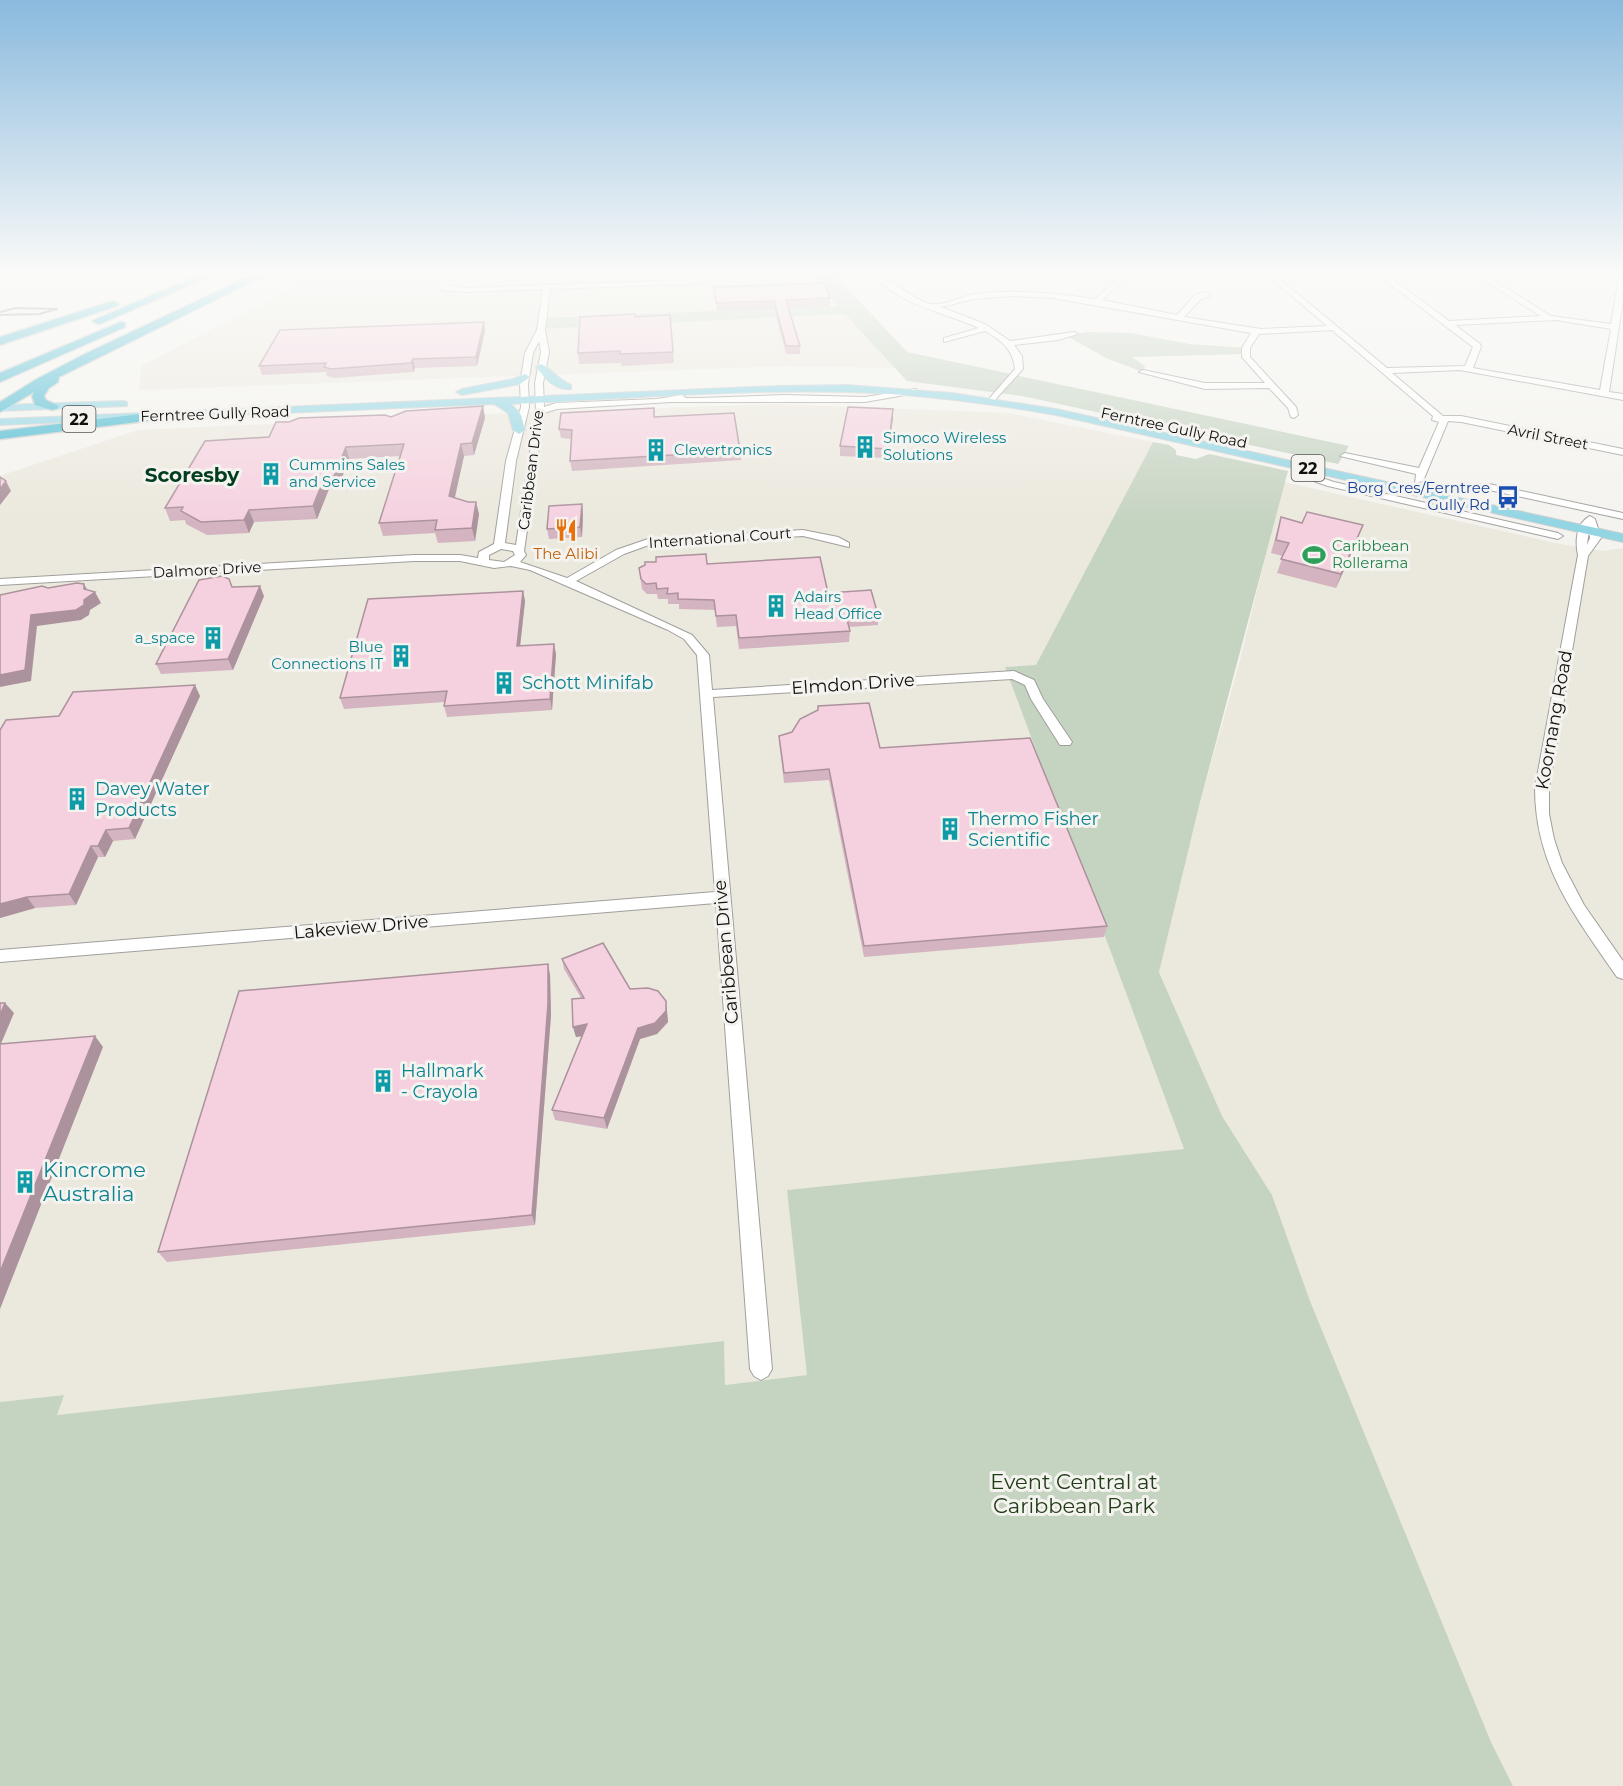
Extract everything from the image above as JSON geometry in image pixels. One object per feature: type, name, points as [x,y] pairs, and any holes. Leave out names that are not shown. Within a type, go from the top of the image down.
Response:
[{"type":"highway","points":[[0,378],[45,358]]},
{"type":"highway","points":[[0,408],[27,390],[88,358]]},
{"type":"highway","points":[[52,406],[39,401],[40,391],[72,366]]},
{"type":"highway","points":[[0,435],[157,416]]},
{"type":"main road","points":[[541,367],[554,381],[567,387]]},
{"type":"main road","name":"Ferntree Gully Road","points":[[539,394],[567,387],[776,378],[899,380],[996,396],[1420,477],[1448,488],[1586,524],[1596,532],[1623,538]]},
{"type":"main road","name":"Ferntree Gully Road","points":[[0,422],[495,401],[524,388]]},
{"type":"main road","name":"Ferntree Gully Road","points":[[0,408],[218,403],[524,388],[539,394],[607,396],[837,388],[996,396],[1056,412],[1567,526],[1586,524],[1623,526]]},
{"type":"main road","points":[[495,401],[512,410],[517,418],[519,430]]},
{"type":"street","name":"Caribbean Drive","points":[[499,546],[512,461],[525,407],[524,388],[528,358]]},
{"type":"street","name":"Caribbean Drive","points":[[543,358],[539,394],[540,412],[520,552],[570,581],[676,630],[695,643],[703,655],[721,897],[762,1369]]},
{"type":"street","points":[[996,396],[1015,376],[1020,366],[1018,358]]},
{"type":"street","points":[[1247,358],[1292,407],[1294,415]]},
{"type":"street","points":[[1345,456],[1420,477],[1437,434],[1438,418],[1367,358]]},
{"type":"street","points":[[1468,369],[1472,358]]},
{"type":"street","points":[[1604,394],[1609,358]]},
{"type":"street","points":[[1383,372],[1468,369],[1623,397]]},
{"type":"street","points":[[1143,372],[1205,386],[1271,386]]},
{"type":"street","points":[[899,380],[913,391]]},
{"type":"street","points":[[672,400],[731,390]]},
{"type":"street","points":[[540,412],[556,406],[672,400],[802,398],[870,400],[913,391]]},
{"type":"street","points":[[607,396],[635,403]]},
{"type":"street","name":"Avril Street","points":[[1438,418],[1472,422],[1623,452]]},
{"type":"street","points":[[1306,468],[1319,480],[1331,484],[1558,536]]},
{"type":"street","points":[[1448,488],[1496,488],[1623,516]]},
{"type":"street","name":"Koornang Road","points":[[1586,524],[1580,541],[1583,555],[1542,788],[1541,809],[1547,844],[1560,876],[1623,973]]},
{"type":"street","name":"Ferntree Gully Road","points":[[1522,528],[1567,526]]},
{"type":"street","name":"Koornang Road","points":[[1583,555],[1594,544],[1596,532]]},
{"type":"street","name":"International Court","points":[[570,581],[633,546],[657,540],[802,533],[834,539],[844,545]]},
{"type":"street","points":[[485,556],[499,546],[512,546],[520,552],[512,563]]},
{"type":"street","name":"Caribbean Drive","points":[[485,556],[499,565],[512,563],[570,581]]},
{"type":"street","name":"Dalmore Drive","points":[[0,582],[414,558],[485,556]]},
{"type":"street","name":"Elmdon Drive","points":[[706,694],[999,674],[1014,675],[1030,684],[1065,742]]},
{"type":"street","name":"Lakeview Drive","points":[[0,956],[721,897]]},
{"type":"shaded area","points":[[156,358],[886,358],[895,368],[788,366],[139,390],[141,366]]},
{"type":"shaded area","points":[[776,404],[1009,413],[1153,442],[1036,665],[1005,667],[1184,1149],[787,1190],[808,1375],[725,1385],[724,1341],[57,1415],[63,1395],[0,1402],[0,476],[138,430]]},
{"type":"shaded area","points":[[1284,482],[1560,544],[1602,551],[1623,548],[1623,1786],[1513,1786],[1491,1742],[1310,1301],[1272,1195],[1222,1116],[1159,971],[1199,806],[1239,664]]},
{"type":"green space","points":[[886,358],[937,358],[1349,446],[1338,464],[1022,396],[907,381]]},
{"type":"green space","points":[[1107,358],[1134,358],[1145,366],[1143,372]]},
{"type":"green space","name":"Event Central at Caribbean Park","points":[[1153,442],[1169,445],[1176,450],[1176,455],[1196,459],[1209,454],[1288,471],[1199,806],[1159,972],[1222,1116],[1272,1195],[1310,1301],[1491,1742],[1513,1786],[0,1786],[0,1402],[64,1395],[57,1415],[724,1341],[725,1385],[807,1375],[787,1190],[1184,1149],[1005,667],[1036,665]]},
{"type":"building","points":[[263,358],[434,358],[413,359],[411,363],[331,369],[324,367],[326,363],[259,366]]},
{"type":"building","points":[[483,406],[472,443],[461,444],[449,496],[476,502],[472,528],[435,530],[437,520],[379,523],[404,444],[346,447],[334,476],[325,476],[313,506],[249,510],[244,520],[201,522],[181,511],[183,507],[165,508],[205,441],[269,437],[276,422],[289,422],[299,418],[385,415],[391,417],[406,411]]},
{"type":"building","name":"Simoco Wireless Solutions","points":[[848,407],[893,409],[888,449],[840,446]]},
{"type":"building","name":"Clevertronics","points":[[654,408],[654,417],[734,413],[740,451],[570,461],[572,430],[559,429],[561,413]]},
{"type":"building","points":[[0,477],[6,481],[0,489]]},
{"type":"building","points":[[582,504],[580,527],[547,529],[549,506]]},
{"type":"building","name":"Caribbean Rollerama","points":[[1307,512],[1363,525],[1341,574],[1281,559],[1289,543],[1276,540],[1281,517],[1302,523]]},
{"type":"building","name":"Adairs Head Office","points":[[706,554],[707,564],[820,557],[828,593],[871,590],[878,615],[846,616],[850,631],[739,638],[736,615],[716,616],[714,600],[678,599],[678,593],[667,594],[668,588],[657,589],[656,583],[646,584],[641,579],[639,568],[645,565],[645,562],[656,562],[656,557]]},
{"type":"building","name":"a_space","points":[[222,576],[229,579],[232,587],[260,586],[228,659],[156,664],[199,580]]},
{"type":"building","points":[[84,584],[84,589],[95,592],[84,600],[84,605],[76,610],[31,615],[25,670],[0,675],[0,595],[42,586],[48,588]]},
{"type":"building","points":[[523,591],[517,646],[554,644],[550,699],[444,706],[447,691],[340,698],[368,599]]},
{"type":"building","name":"Davey Water Products","points":[[195,685],[129,828],[106,830],[98,846],[91,846],[69,894],[27,897],[0,904],[0,730],[6,720],[59,716],[73,692]]},
{"type":"building","name":"Thermo Fisher Scientific","points":[[869,703],[880,748],[1030,738],[1107,926],[864,946],[829,769],[784,773],[779,736],[792,732],[800,719],[818,710],[818,706]]},
{"type":"building","points":[[603,943],[630,989],[648,988],[658,991],[666,1001],[666,1011],[655,1023],[638,1028],[604,1118],[552,1110],[587,1024],[573,1027],[572,999],[584,998],[562,959]]},
{"type":"building","name":"Hallmark - Crayola","points":[[548,964],[548,1004],[532,1215],[158,1252],[239,991]]},
{"type":"building","points":[[0,1003],[5,1003],[0,1015]]},
{"type":"building","name":"Kincrome Australia","points":[[95,1036],[0,1272],[0,1044]]},
{"type":"place","name":"Simoco Wireless Solutions","points":[[865,447]]},
{"type":"place","name":"Clevertronics","points":[[656,450]]},
{"type":"place","name":"Cummins Sales and Service","points":[[271,474]]},
{"type":"place","name":"Borg Cres/Ferntree Gully Rd","points":[[1508,497]]},
{"type":"place","name":"The Alibi","points":[[566,530]]},
{"type":"place","name":"Caribbean Rollerama","points":[[1314,555]]},
{"type":"place","name":"Adairs Head Office","points":[[776,606]]},
{"type":"place","name":"a_space","points":[[213,638]]},
{"type":"place","name":"Blue Connections IT","points":[[401,656]]},
{"type":"place","name":"Schott Minifab","points":[[504,683]]},
{"type":"place","name":"Davey Water Products","points":[[77,799]]},
{"type":"place","name":"Thermo Fisher Scientific","points":[[950,829]]},
{"type":"place","name":"Hallmark - Crayola","points":[[383,1081]]},
{"type":"place","name":"Kincrome Australia","points":[[25,1182]]},
{"type":"district","name":"Scoresby","points":[[192,475]]}]
